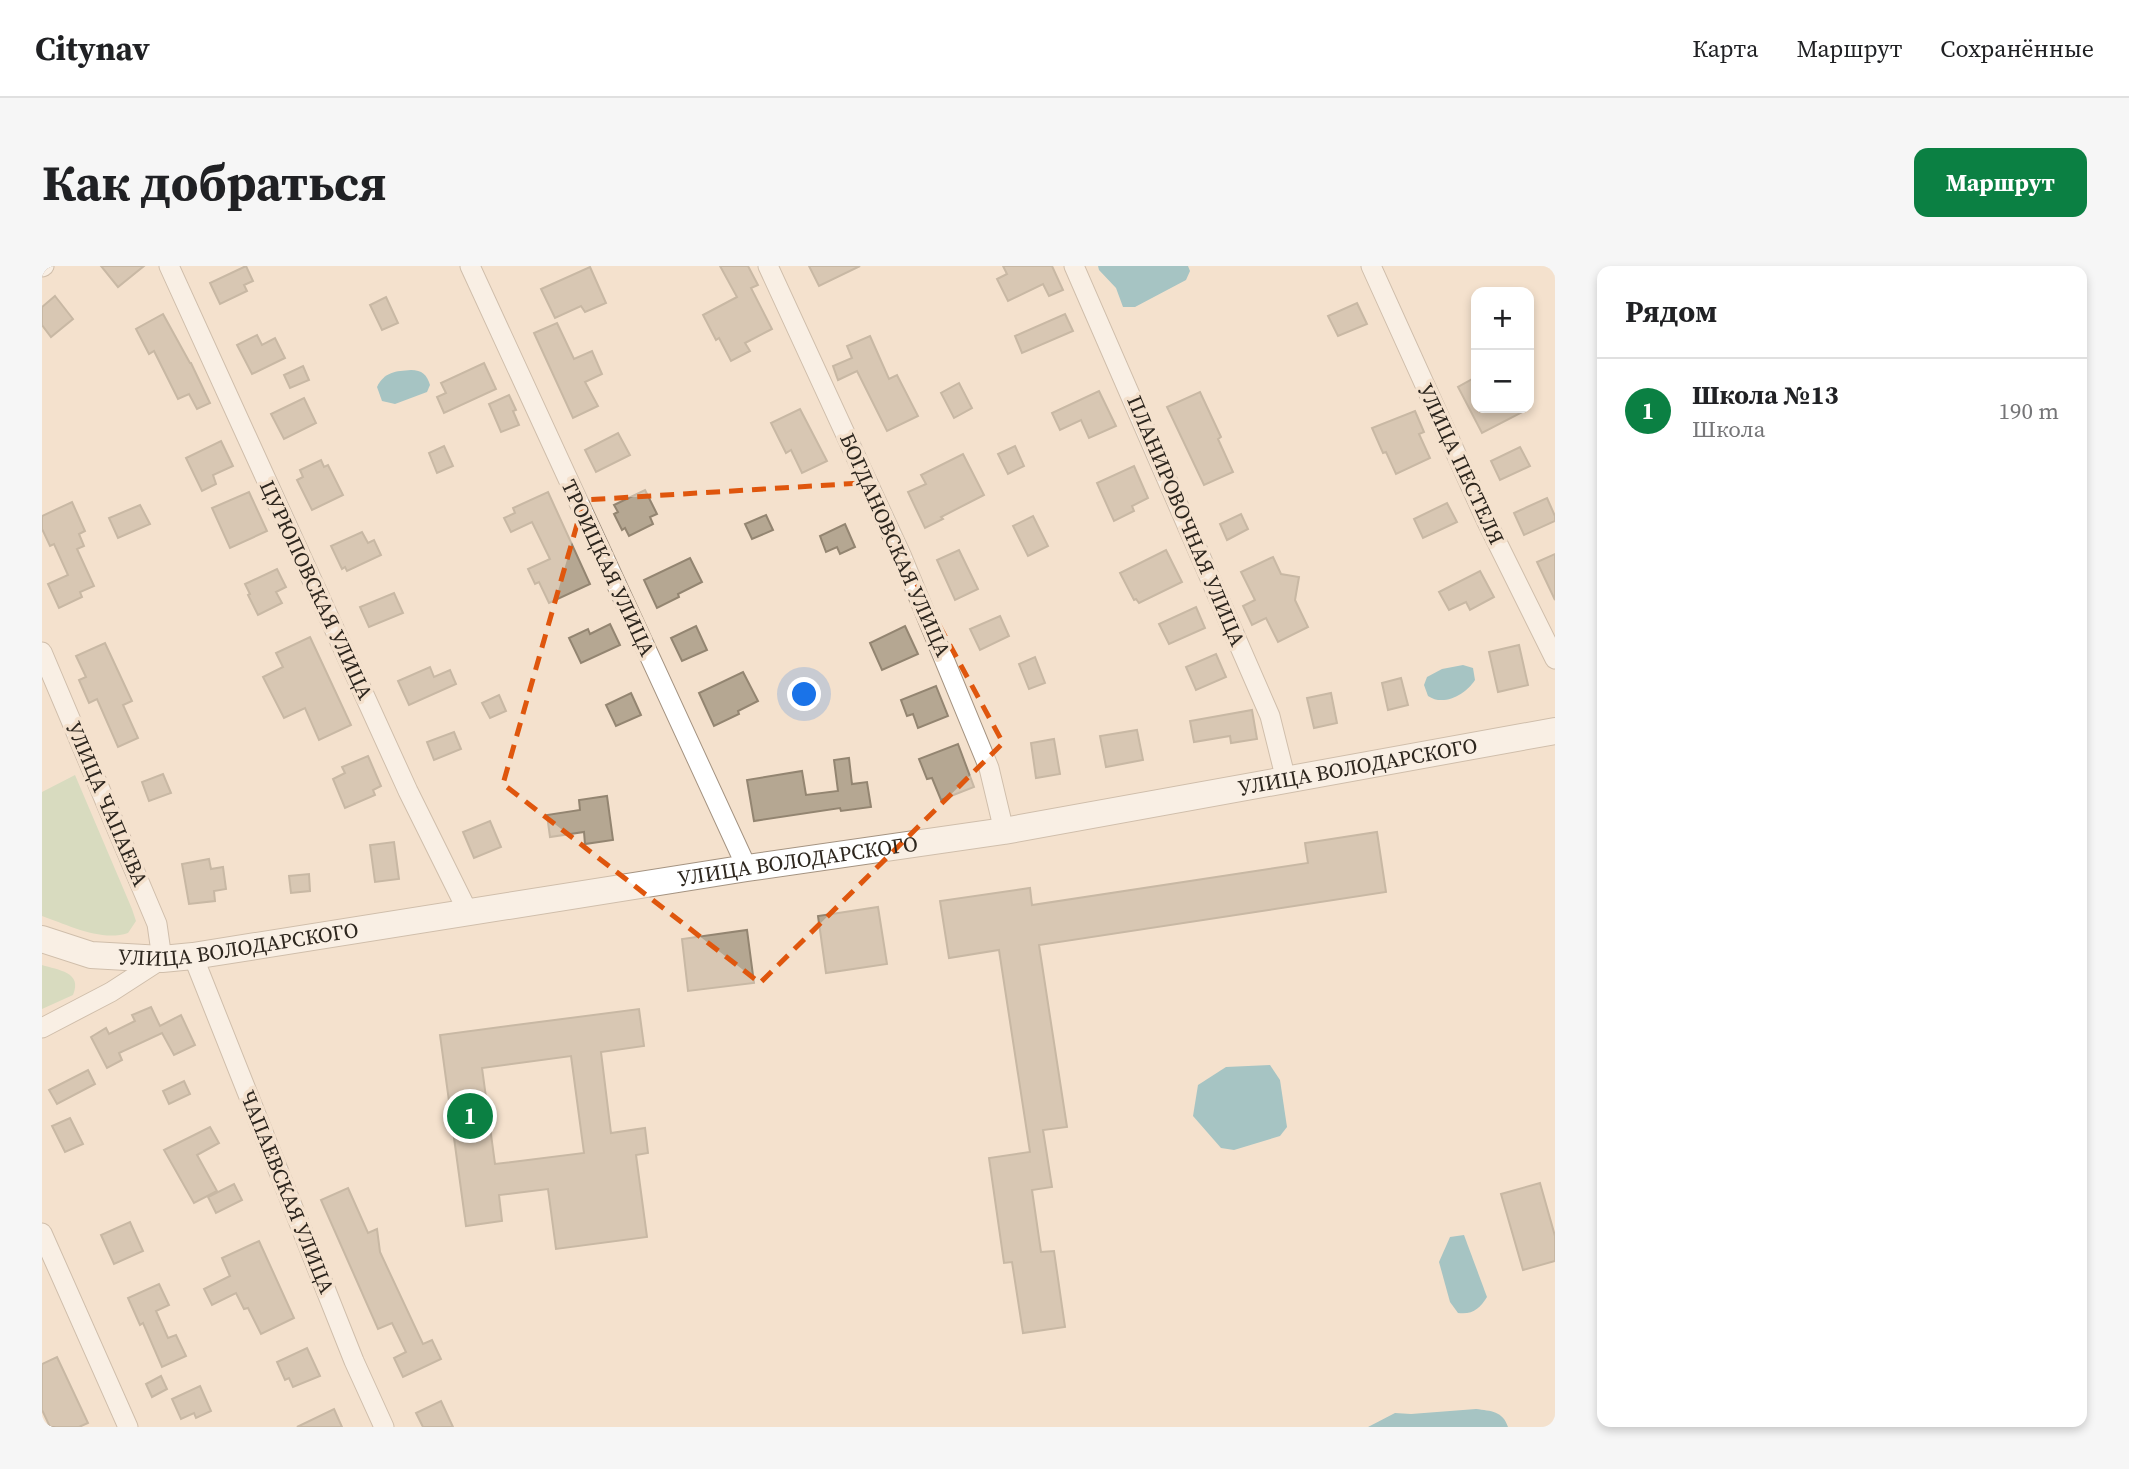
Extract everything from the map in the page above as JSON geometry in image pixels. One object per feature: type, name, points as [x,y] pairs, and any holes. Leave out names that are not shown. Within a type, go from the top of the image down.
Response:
[{"type":"main road","name":"УЛИЦА ВОЛОДАРСКОГО","points":[[42,939],[91,955],[162,960],[193,956],[747,868],[1004,831],[1555,731]]},
{"type":"street","name":"ЦУРЮПОВСКАЯ УЛИЦА","points":[[169,266],[408,791],[468,912]]},
{"type":"street","name":"ТРОИЦКАЯ УЛИЦА","points":[[470,266],[747,868]]},
{"type":"street","name":"БОГДАНОВСКАЯ УЛИЦА","points":[[768,266],[902,556],[989,768],[1004,831]]},
{"type":"street","name":"ПЛАНИРОВОЧНАЯ УЛИЦА","points":[[1074,266],[1270,716],[1286,780]]},
{"type":"street","name":"УЛИЦА ПЕСТЕЛЯ","points":[[1371,266],[1486,520],[1555,659]]},
{"type":"street","name":"УЛИЦА ЧАПАЕВА","points":[[42,652],[157,924],[162,960]]},
{"type":"street","name":"ЧАПАЕВСКАЯ УЛИЦА","points":[[193,956],[344,1336],[384,1427]]},
{"type":"street","points":[[42,1028],[111,992],[162,960]]},
{"type":"street","points":[[42,1233],[128,1427]]},
{"type":"highlighted area","points":[[862,483],[1003,743],[760,983],[503,784],[584,500]]},
{"type":"green space","points":[[75,775],[132,909],[136,921],[128,933],[96,934],[42,916],[42,792]]},
{"type":"green space","points":[[42,965],[67,973],[75,981],[75,987],[73,995],[42,1009]]},
{"type":"water","points":[[1098,266],[1188,266],[1190,271],[1186,280],[1135,307],[1123,307],[1116,288]]},
{"type":"water","points":[[411,370],[426,376],[430,385],[427,392],[395,404],[382,401],[377,387],[383,378],[395,372]]},
{"type":"water","points":[[1463,665],[1473,668],[1475,680],[1466,690],[1448,699],[1428,696],[1424,685],[1427,677],[1442,669]]},
{"type":"water","points":[[1270,1065],[1280,1080],[1287,1127],[1280,1136],[1234,1150],[1221,1148],[1193,1116],[1198,1085],[1226,1067]]},
{"type":"water","points":[[1464,1235],[1487,1297],[1476,1310],[1458,1313],[1450,1302],[1439,1262],[1450,1237]]},
{"type":"water","points":[[1476,1409],[1500,1415],[1508,1427],[1368,1427],[1395,1413]]},
{"type":"building","points":[[101,266],[144,266],[118,287]]},
{"type":"building","points":[[246,266],[253,281],[244,285],[247,291],[220,304],[210,283]]},
{"type":"building","points":[[720,266],[748,266],[758,285],[751,288],[772,329],[745,343],[750,351],[731,361],[703,315],[737,297]]},
{"type":"building","points":[[809,266],[860,266],[819,286]]},
{"type":"building","points":[[1003,266],[1052,266],[1063,290],[1049,296],[1043,284],[1008,301],[997,279],[1007,274]]},
{"type":"building","points":[[590,267],[606,303],[585,312],[581,306],[555,318],[541,289]]},
{"type":"building","points":[[55,296],[73,319],[51,337],[42,325],[42,307]]},
{"type":"building","points":[[386,297],[398,323],[382,330],[370,305]]},
{"type":"building","points":[[1357,303],[1367,324],[1338,336],[1328,316]]},
{"type":"building","points":[[163,314],[210,403],[197,409],[189,394],[178,399],[154,351],[149,354],[136,329]]},
{"type":"building","points":[[1065,314],[1073,331],[1022,353],[1015,336]]},
{"type":"building","points":[[557,323],[574,359],[592,351],[602,374],[585,382],[598,406],[573,418],[534,333]]},
{"type":"building","points":[[257,335],[262,345],[275,338],[285,358],[252,374],[237,345]]},
{"type":"building","points":[[870,336],[889,379],[897,375],[918,416],[887,431],[857,371],[838,380],[833,366],[852,358],[847,346]]},
{"type":"building","points":[[484,363],[496,389],[444,413],[437,397],[446,393],[441,383]]},
{"type":"building","points":[[303,366],[309,380],[290,388],[284,375]]},
{"type":"building","points":[[1471,380],[1471,412],[1458,387]]},
{"type":"building","points":[[959,383],[972,408],[954,418],[941,393]]},
{"type":"building","points":[[1099,391],[1116,426],[1089,438],[1081,420],[1060,430],[1052,413]]},
{"type":"building","points":[[1200,392],[1221,437],[1218,439],[1233,472],[1204,485],[1167,407]]},
{"type":"building","points":[[509,395],[519,425],[501,432],[489,404]]},
{"type":"building","points":[[304,398],[316,423],[284,439],[271,414]]},
{"type":"building","points":[[800,409],[827,461],[802,473],[791,450],[786,453],[771,423]]},
{"type":"building","points":[[1415,411],[1424,432],[1419,434],[1430,458],[1396,474],[1372,428]]},
{"type":"building","points":[[1472,413],[1520,413],[1482,433]]},
{"type":"building","points":[[618,433],[630,455],[596,472],[585,450]]},
{"type":"building","points":[[221,441],[233,466],[213,475],[216,484],[202,491],[186,458]]},
{"type":"building","points":[[444,446],[453,466],[437,473],[429,453]]},
{"type":"building","points":[[1015,446],[1024,466],[1008,474],[998,454]]},
{"type":"building","points":[[1520,447],[1530,466],[1500,480],[1491,461]]},
{"type":"building","points":[[963,454],[984,495],[925,528],[908,492],[926,484],[921,475]]},
{"type":"building","points":[[321,460],[324,467],[328,465],[343,495],[312,510],[297,480],[303,477],[300,470]]},
{"type":"building","points":[[1134,466],[1148,498],[1132,506],[1134,511],[1114,521],[1097,483]]},
{"type":"building","points":[[645,490],[657,514],[650,517],[653,524],[629,536],[625,528],[622,530],[614,514],[618,512],[614,505]]},
{"type":"building","points":[[249,492],[267,531],[230,548],[212,508]]},
{"type":"building","points":[[548,492],[590,584],[549,603],[539,582],[535,584],[528,569],[550,559],[532,522],[511,532],[504,518],[515,513],[513,508]]},
{"type":"building","points":[[1547,498],[1555,521],[1524,535],[1514,513]]},
{"type":"building","points":[[72,502],[85,531],[79,534],[84,546],[77,549],[94,586],[80,592],[82,597],[59,608],[48,584],[68,575],[54,544],[50,546],[42,529],[42,516]]},
{"type":"building","points":[[1447,503],[1457,522],[1423,538],[1414,519]]},
{"type":"building","points":[[140,505],[150,524],[118,538],[109,518]]},
{"type":"building","points":[[1241,514],[1248,529],[1227,540],[1220,524]]},
{"type":"building","points":[[766,515],[773,530],[752,539],[745,524]]},
{"type":"building","points":[[1033,516],[1048,546],[1028,556],[1013,526]]},
{"type":"building","points":[[845,524],[855,547],[840,554],[837,547],[826,552],[820,536]]},
{"type":"building","points":[[362,532],[368,543],[374,540],[381,555],[347,571],[345,567],[342,569],[331,546]]},
{"type":"building","points":[[959,550],[978,589],[955,600],[937,560]]},
{"type":"building","points":[[1166,550],[1182,582],[1139,603],[1134,600],[1120,573]]},
{"type":"building","points":[[1555,554],[1555,600],[1537,562]]},
{"type":"building","points":[[1273,557],[1281,574],[1299,577],[1295,600],[1308,627],[1278,642],[1266,618],[1252,625],[1243,606],[1255,600],[1241,572]]},
{"type":"building","points":[[690,558],[702,582],[657,608],[644,580]]},
{"type":"building","points":[[277,569],[286,587],[276,592],[282,603],[258,615],[245,584]]},
{"type":"building","points":[[1480,571],[1494,597],[1470,610],[1466,602],[1449,610],[1439,592]]},
{"type":"building","points":[[394,593],[403,613],[369,627],[360,607]]},
{"type":"building","points":[[1196,607],[1205,628],[1169,644],[1159,624]]},
{"type":"building","points":[[1000,616],[1009,636],[980,650],[970,629]]},
{"type":"building","points":[[610,624],[620,645],[581,663],[569,638],[588,629],[590,634]]},
{"type":"building","points":[[696,626],[707,650],[682,661],[671,638]]},
{"type":"building","points":[[905,626],[918,654],[882,670],[870,643]]},
{"type":"building","points":[[310,637],[351,725],[319,740],[305,708],[284,718],[263,677],[283,667],[276,653]]},
{"type":"building","points":[[105,643],[132,701],[123,705],[138,738],[118,747],[97,699],[89,703],[79,680],[86,677],[76,656]]},
{"type":"building","points":[[1519,645],[1528,685],[1498,692],[1489,652]]},
{"type":"building","points":[[1216,654],[1226,677],[1196,690],[1186,667]]},
{"type":"building","points":[[1035,657],[1045,683],[1029,689],[1019,664]]},
{"type":"building","points":[[430,667],[434,677],[450,670],[456,684],[409,705],[398,681]]},
{"type":"building","points":[[743,672],[758,701],[714,726],[699,693]]},
{"type":"building","points":[[1401,678],[1408,705],[1388,710],[1382,683]]},
{"type":"building","points":[[936,686],[948,716],[918,728],[913,714],[907,716],[901,700]]},
{"type":"building","points":[[631,693],[641,715],[616,726],[606,705]]},
{"type":"building","points":[[1331,693],[1337,723],[1314,728],[1307,698]]},
{"type":"building","points":[[499,695],[506,711],[490,718],[482,703]]},
{"type":"building","points":[[1252,710],[1257,739],[1231,743],[1230,736],[1194,742],[1190,721]]},
{"type":"building","points":[[1137,730],[1143,760],[1106,767],[1100,736]]},
{"type":"building","points":[[454,732],[461,749],[434,760],[427,742]]},
{"type":"building","points":[[1054,739],[1060,774],[1036,778],[1031,743]]},
{"type":"building","points":[[958,744],[974,787],[941,800],[932,778],[927,779],[919,759]]},
{"type":"building","points":[[368,756],[381,786],[373,790],[375,795],[345,808],[333,779],[345,773],[342,767]]},
{"type":"building","points":[[849,758],[852,784],[867,782],[871,807],[841,811],[840,808],[754,821],[747,780],[802,771],[806,795],[838,791],[834,760]]},
{"type":"building","points":[[163,774],[171,793],[149,801],[142,782]]},
{"type":"building","points":[[607,796],[613,840],[585,844],[584,832],[550,837],[547,815],[580,810],[579,800]]},
{"type":"building","points":[[490,821],[501,847],[474,858],[463,832]]},
{"type":"building","points":[[1377,832],[1386,892],[1039,945],[1067,1127],[1043,1130],[1052,1187],[1032,1190],[1041,1252],[1054,1251],[1065,1327],[1023,1333],[1012,1262],[1004,1263],[989,1158],[1030,1152],[999,950],[949,958],[940,901],[1030,888],[1032,905],[1308,863],[1305,843]]},
{"type":"building","points":[[394,842],[399,879],[375,882],[370,845]]},
{"type":"building","points":[[209,859],[211,869],[223,867],[226,889],[214,891],[215,901],[189,904],[182,864]]},
{"type":"building","points":[[309,874],[310,891],[291,893],[289,876]]},
{"type":"building","points":[[878,907],[887,964],[826,973],[818,916]]},
{"type":"building","points":[[747,930],[754,983],[688,991],[682,939]]},
{"type":"building","points":[[151,1007],[160,1026],[181,1015],[195,1045],[174,1055],[162,1033],[119,1053],[122,1060],[107,1068],[91,1037],[106,1028],[109,1034],[135,1021],[132,1015]]},
{"type":"building","points":[[639,1009],[644,1046],[601,1052],[611,1133],[645,1128],[648,1153],[636,1155],[647,1237],[556,1249],[548,1189],[499,1195],[502,1221],[466,1226],[440,1035]],"holes":[[[571,1056],[584,1153],[495,1164],[482,1068]]]},
{"type":"building","points":[[88,1070],[95,1084],[57,1104],[49,1090]]},
{"type":"building","points":[[184,1081],[190,1094],[169,1104],[163,1091]]},
{"type":"building","points":[[70,1118],[83,1144],[65,1152],[52,1126]]},
{"type":"building","points":[[210,1127],[219,1143],[197,1155],[217,1191],[194,1203],[164,1150]]},
{"type":"building","points":[[1540,1183],[1555,1236],[1555,1261],[1523,1270],[1501,1194]]},
{"type":"building","points":[[234,1184],[242,1200],[216,1213],[208,1197]]},
{"type":"building","points":[[348,1188],[368,1233],[377,1229],[380,1252],[423,1344],[432,1340],[441,1359],[403,1377],[394,1358],[406,1352],[392,1323],[378,1329],[321,1200]]},
{"type":"building","points":[[130,1222],[143,1251],[114,1264],[101,1235]]},
{"type":"building","points":[[259,1241],[294,1318],[261,1334],[248,1308],[244,1309],[236,1293],[212,1305],[204,1289],[230,1276],[222,1258]]},
{"type":"building","points":[[159,1284],[169,1305],[156,1311],[168,1338],[176,1335],[186,1356],[162,1367],[143,1323],[140,1325],[128,1298]]},
{"type":"building","points":[[307,1348],[320,1376],[293,1387],[289,1378],[285,1380],[277,1362]]},
{"type":"building","points":[[57,1357],[88,1423],[79,1427],[50,1427],[42,1410],[42,1364]]},
{"type":"building","points":[[161,1376],[167,1389],[152,1397],[146,1384]]},
{"type":"building","points":[[200,1386],[211,1411],[196,1418],[194,1413],[181,1419],[172,1399]]},
{"type":"building","points":[[441,1401],[453,1427],[423,1427],[416,1413]]},
{"type":"building","points":[[334,1409],[342,1427],[297,1427]]},
{"type":"place","name":"Школа №13","points":[[470,1116]]}]
